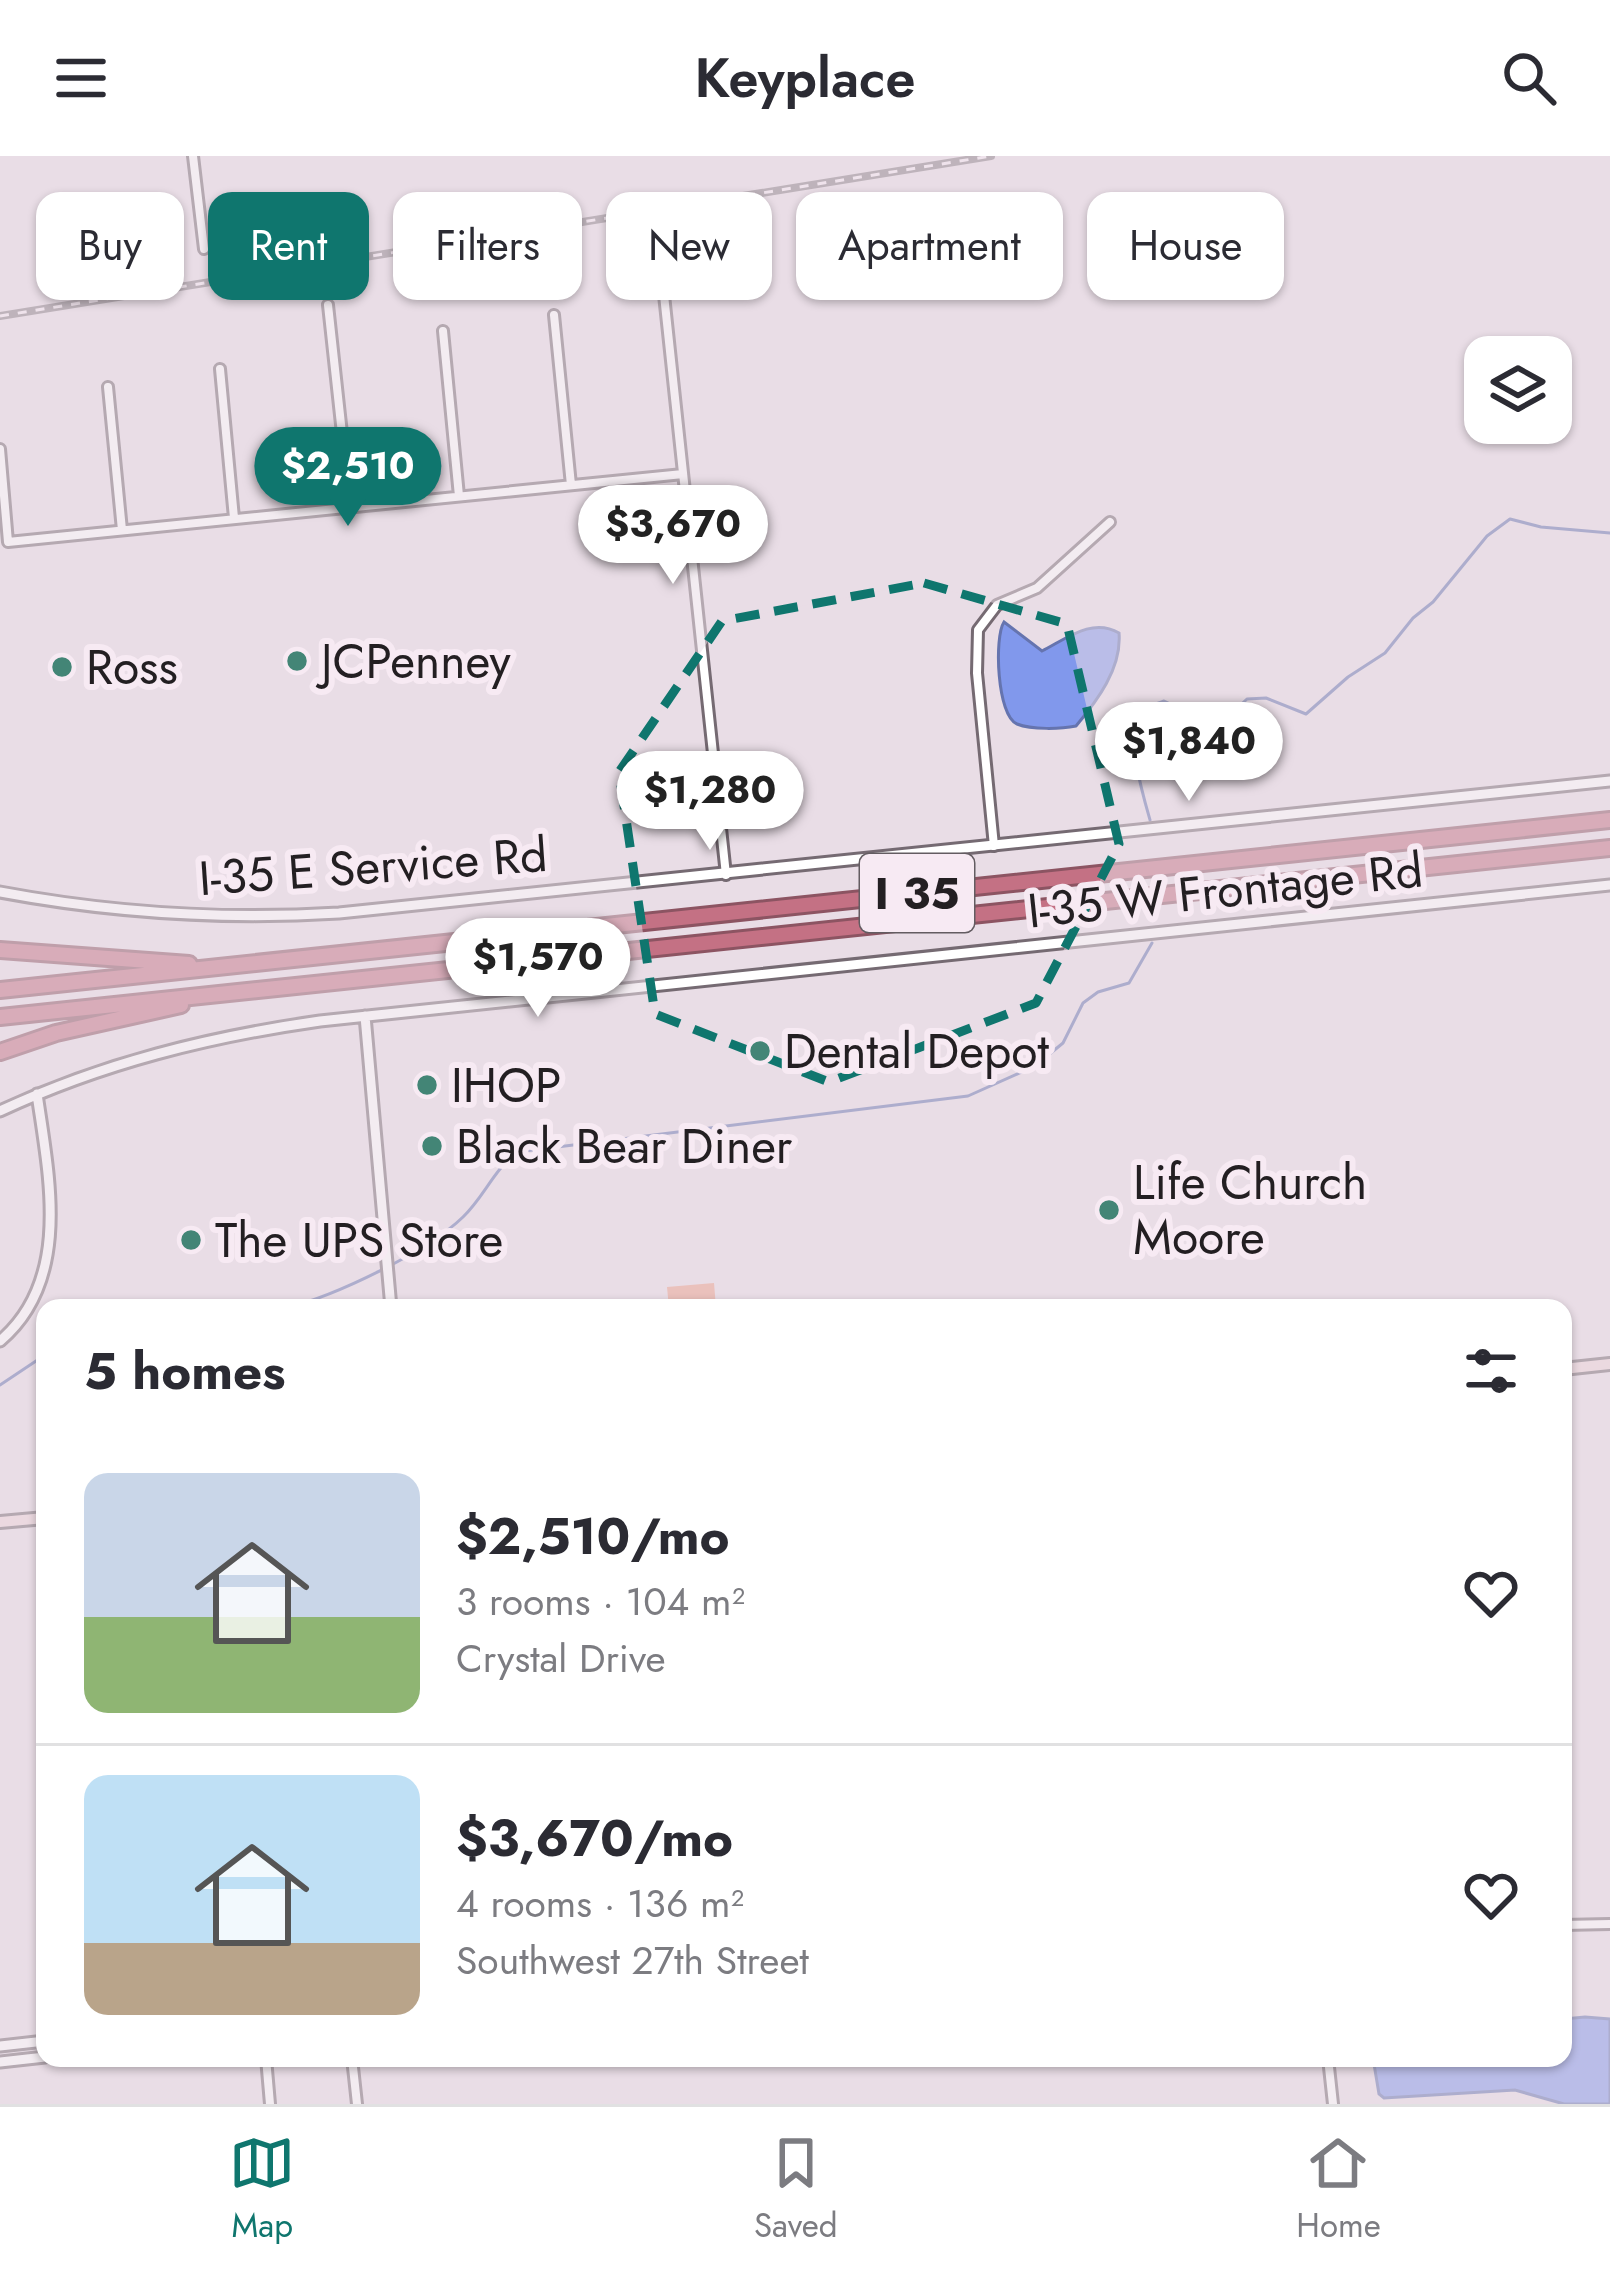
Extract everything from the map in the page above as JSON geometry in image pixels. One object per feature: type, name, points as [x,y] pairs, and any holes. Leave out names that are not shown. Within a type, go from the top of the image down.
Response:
[{"type":"highway","name":"I 35","points":[[0,991],[1610,820]]},
{"type":"highway","name":"I 35","points":[[0,1017],[1610,848]]},
{"type":"highway","points":[[0,950],[224,967]]},
{"type":"highway","points":[[0,1052],[227,992]]},
{"type":"main road","points":[[1572,1368],[1610,1364]]},
{"type":"main road","points":[[0,1522],[36,1519]]},
{"type":"street","points":[[193,156],[204,249]]},
{"type":"street","points":[[664,300],[726,874]]},
{"type":"street","points":[[328,305],[350,507]]},
{"type":"street","points":[[554,315],[571,485]]},
{"type":"street","points":[[442,332],[459,496]]},
{"type":"street","points":[[220,369],[234,518]]},
{"type":"street","points":[[108,387],[122,530]]},
{"type":"street","points":[[0,449],[8,542],[683,474]]},
{"type":"street","points":[[994,847],[977,673],[978,630],[997,605],[1037,588],[1110,522]]},
{"type":"street","name":"I-35 E Service Rd","points":[[0,892],[141,912],[277,916],[1610,781]]},
{"type":"street","name":"I-35 W Frontage Rd","points":[[0,1111],[82,1076],[194,1042],[365,1016],[1610,885]]},
{"type":"street","points":[[365,1016],[390,1299]]},
{"type":"street","points":[[0,1341],[32,1305],[48,1262],[48,1195],[37,1094]]},
{"type":"street","points":[[1572,1924],[1610,1924]]},
{"type":"street","points":[[0,2046],[36,2043]]},
{"type":"street","points":[[0,2062],[36,2058]]},
{"type":"street","points":[[267,2067],[270,2104]]},
{"type":"street","points":[[353,2067],[357,2104]]},
{"type":"street","points":[[1329,2067],[1333,2104]]},
{"type":"highlighted area","points":[[924,583],[1067,624],[1119,844],[1036,1003],[829,1082],[655,1014],[619,772],[722,621]]},
{"type":"shaded area","points":[[714,1283],[715,1299],[668,1299],[667,1287]]},
{"type":"water","points":[[1004,622],[1042,651],[1089,628],[1119,633],[1112,671],[1076,726],[1030,727],[1010,718],[999,676]]},
{"type":"water","points":[[1572,2018],[1610,2019],[1610,2104],[1564,2104],[1515,2090],[1384,2098],[1379,2094],[1374,2067],[1572,2067]]},
{"type":"waterway","points":[[1150,820],[1133,735],[1134,723],[1144,709],[1164,701],[1213,731],[1247,699],[1266,698],[1306,714],[1348,677],[1385,653],[1487,536],[1510,519],[1541,527],[1610,533]]},
{"type":"waterway","points":[[314,1299],[404,1258],[447,1230],[517,1152],[968,1096],[1035,1066],[1063,1043],[1083,1003],[1098,992],[1129,983],[1152,943]]},
{"type":"waterway","points":[[0,1385],[36,1361]]},
{"type":"railway","points":[[0,316],[991,156]]},
{"type":"place","name":"JCPenney","points":[[297,661]]},
{"type":"place","name":"Ross","points":[[62,667]]},
{"type":"place","name":"Dental Depot","points":[[760,1051]]},
{"type":"place","name":"IHOP","points":[[427,1085]]},
{"type":"place","name":"Black Bear Diner","points":[[432,1146]]},
{"type":"place","name":"Life Church Moore","points":[[1109,1210]]},
{"type":"place","name":"The UPS Store","points":[[191,1240]]}]
